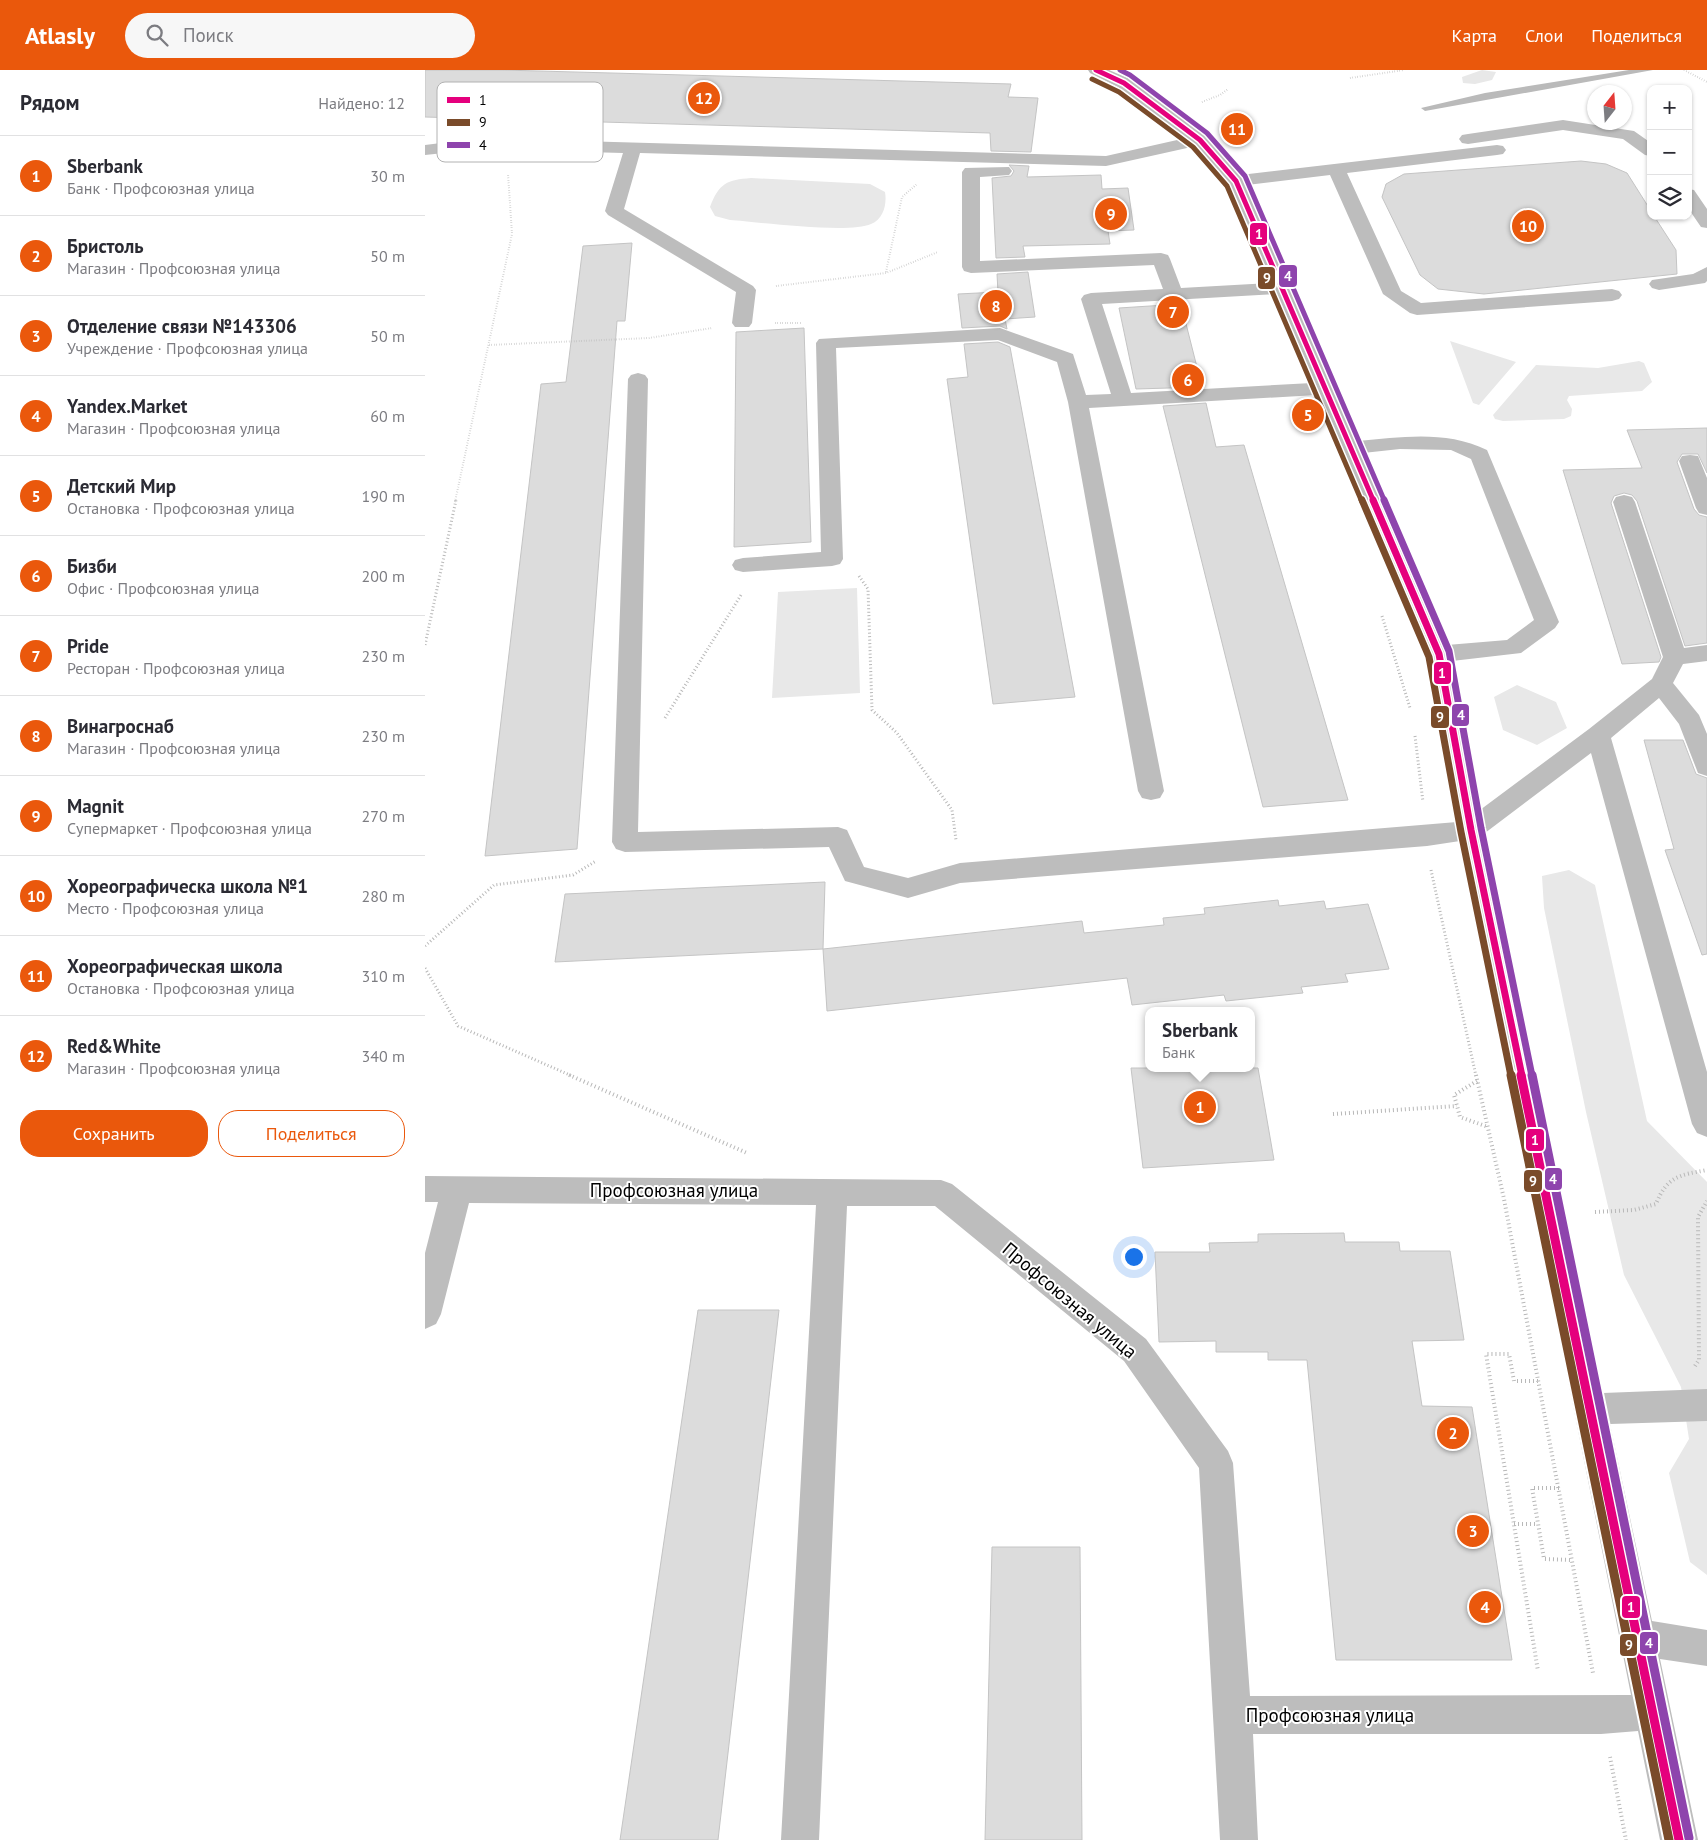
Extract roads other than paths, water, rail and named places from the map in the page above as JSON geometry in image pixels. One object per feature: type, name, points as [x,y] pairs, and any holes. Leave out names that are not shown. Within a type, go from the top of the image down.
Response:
[{"type":"street","points":[[1101,71],[1123,83],[1200,140],[1236,181],[1439,654],[1471,830],[1679,1840]]},
{"type":"street","points":[[1422,159],[1450,141],[1563,125],[1628,135],[1647,148]]},
{"type":"street","points":[[603,146],[1106,161],[1200,140]]},
{"type":"street","points":[[633,147],[614,211],[746,290],[742,324]]},
{"type":"street","points":[[1236,181],[1497,150]]},
{"type":"street","points":[[1106,161],[1106,169],[971,172],[971,268],[1161,259],[1174,294]]},
{"type":"street","points":[[1336,169],[1393,294],[1417,308],[1612,296]]},
{"type":"street","points":[[1692,200],[1707,223]]},
{"type":"street","points":[[1659,284],[1698,279],[1707,273]]},
{"type":"street","points":[[1151,791],[1078,402],[1087,356],[1091,299],[1283,288]]},
{"type":"street","points":[[743,565],[832,559],[826,343],[1000,334],[1087,356],[1123,400]]},
{"type":"street","points":[[638,378],[625,842],[838,837],[854,874],[908,888],[960,873],[1427,836],[1471,830],[1598,735],[1661,684],[1675,657],[1625,502]]},
{"type":"street","points":[[1078,402],[1326,388]]},
{"type":"street","points":[[1352,448],[1424,442],[1468,447],[1480,455],[1547,622],[1513,646],[1439,654]]},
{"type":"street","points":[[1690,461],[1707,508]]},
{"type":"street","points":[[1675,657],[1707,652]]},
{"type":"street","points":[[1661,684],[1690,720],[1707,767]]},
{"type":"street","points":[[1598,735],[1707,1124]]},
{"type":"street","name":"Профсоюзная улица","points":[[425,1189],[941,1193],[1135,1350],[1216,1462],[1233,1715],[1601,1715],[1653,1712]]},
{"type":"street","points":[[425,1314],[457,1190]]},
{"type":"street","points":[[800,1840],[832,1191]]},
{"type":"street","points":[[1591,1409],[1707,1405]]},
{"type":"street","points":[[1638,1637],[1707,1648]]},
{"type":"street","points":[[1233,1715],[1239,1840]]},
{"type":"waterway","points":[[1425,108],[1485,96],[1556,86],[1591,77],[1649,70]]},
{"type":"place","name":"Red&White","points":[[704,98]]},
{"type":"place","name":"Хореографическая школа","points":[[1237,129]]},
{"type":"place","name":"Magnit","points":[[1111,214]]},
{"type":"place","name":"Хореографическа школа №1","points":[[1528,226]]},
{"type":"place","name":"Винагроснаб","points":[[996,306]]},
{"type":"place","name":"Pride","points":[[1173,312]]},
{"type":"place","name":"Бизби","points":[[1188,380]]},
{"type":"place","name":"Детский Мир","points":[[1308,415]]},
{"type":"place","name":"Sberbank","points":[[1200,1107]]},
{"type":"place","name":"Бристоль","points":[[1453,1433]]},
{"type":"place","name":"Отделение связи №143306","points":[[1473,1531]]},
{"type":"place","name":"Yandex.Market","points":[[1485,1607]]}]
